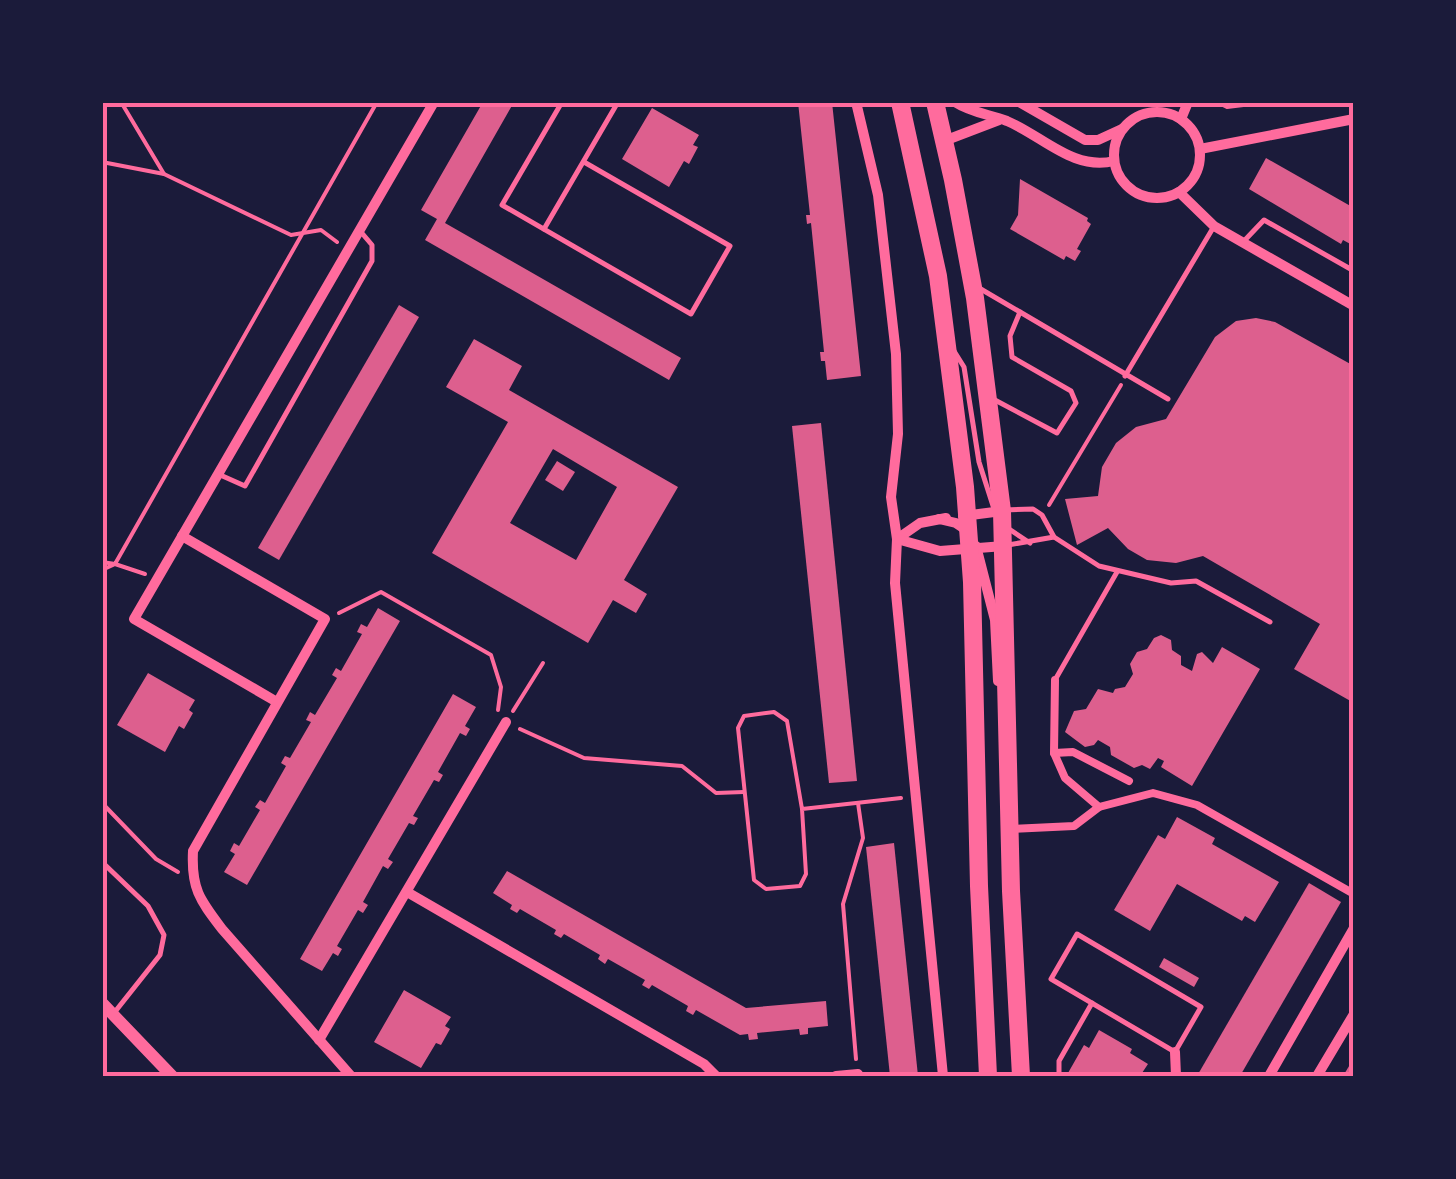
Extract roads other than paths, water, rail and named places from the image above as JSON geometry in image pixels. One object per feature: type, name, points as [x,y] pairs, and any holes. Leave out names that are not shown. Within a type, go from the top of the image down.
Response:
[{"type":"main road","points":[[934,102],[972,283],[1004,546],[1008,829],[1021,1076]]},
{"type":"main road","points":[[903,108],[938,276],[971,536],[978,886],[988,1076]]},
{"type":"street","points":[[278,702],[134,619],[434,102]]},
{"type":"street","points":[[856,102],[878,196],[896,354],[898,434],[891,497],[898,539],[895,582],[943,1076]]},
{"type":"street","points":[[1019,102],[1085,140],[1098,140],[1151,112],[1168,113],[1194,132],[1200,148],[1199,165],[1192,180],[1179,192],[1164,197],[1146,196],[1131,189],[1114,161],[1115,144],[1122,129]]},
{"type":"street","points":[[1135,118],[1141,102]]},
{"type":"street","points":[[1181,120],[1188,102]]},
{"type":"street","points":[[960,104],[1002,120],[1088,164],[1114,161]]},
{"type":"street","points":[[1200,148],[1354,119]]},
{"type":"street","points":[[944,141],[987,122],[1002,120]]},
{"type":"street","points":[[1179,192],[1214,226],[1354,306]]},
{"type":"street","points":[[898,539],[940,551],[971,536],[1000,515]]},
{"type":"street","points":[[898,539],[920,524],[939,519],[971,536],[1004,546]]},
{"type":"street","points":[[182,536],[325,619],[193,851],[192,878],[204,906],[222,930],[351,1076]]},
{"type":"street","points":[[971,536],[995,620],[998,683],[1007,721]]},
{"type":"street","points":[[1055,680],[1054,752],[1065,778],[1099,807]]},
{"type":"street","points":[[319,1040],[506,722]]},
{"type":"street","points":[[1054,752],[1072,752],[1129,781]]},
{"type":"street","points":[[1008,829],[1074,826],[1099,807],[1153,793],[1197,805],[1354,894]]},
{"type":"street","points":[[407,892],[704,1064],[716,1076]]},
{"type":"street","points":[[1269,1076],[1354,928]]},
{"type":"street","points":[[108,1008],[172,1076]]},
{"type":"street","points":[[1317,1076],[1354,1014]]},
{"type":"street","points":[[1175,1052],[1176,1076]]},
{"type":"street","points":[[836,1076],[858,1074]]},
{"type":"lane","points":[[562,102],[502,205],[691,314],[730,246],[584,162]]},
{"type":"lane","points":[[544,229],[618,102]]},
{"type":"lane","points":[[1242,242],[1264,220],[1354,271]]},
{"type":"lane","points":[[1126,376],[1214,226]]},
{"type":"lane","points":[[218,474],[246,486],[372,261],[372,245],[360,230]]},
{"type":"lane","points":[[972,283],[1168,399]]},
{"type":"lane","points":[[988,396],[1057,433],[1076,404],[1070,391],[1012,357],[1010,336],[1020,312]]},
{"type":"lane","points":[[944,336],[964,367],[979,462],[1000,515],[1030,542]]},
{"type":"lane","points":[[1000,515],[1033,509],[1054,537],[1099,566],[1171,583],[1196,581],[1270,622]]},
{"type":"lane","points":[[1004,546],[1054,537]]},
{"type":"lane","points":[[1055,680],[1117,572]]},
{"type":"lane","points":[[102,862],[148,906],[164,935],[160,955],[108,1008]]},
{"type":"lane","points":[[1077,934],[1201,1007],[1175,1052],[1092,1003],[1051,979],[1077,934]]},
{"type":"lane","points":[[1059,1076],[1059,1061],[1092,1003]]}]
